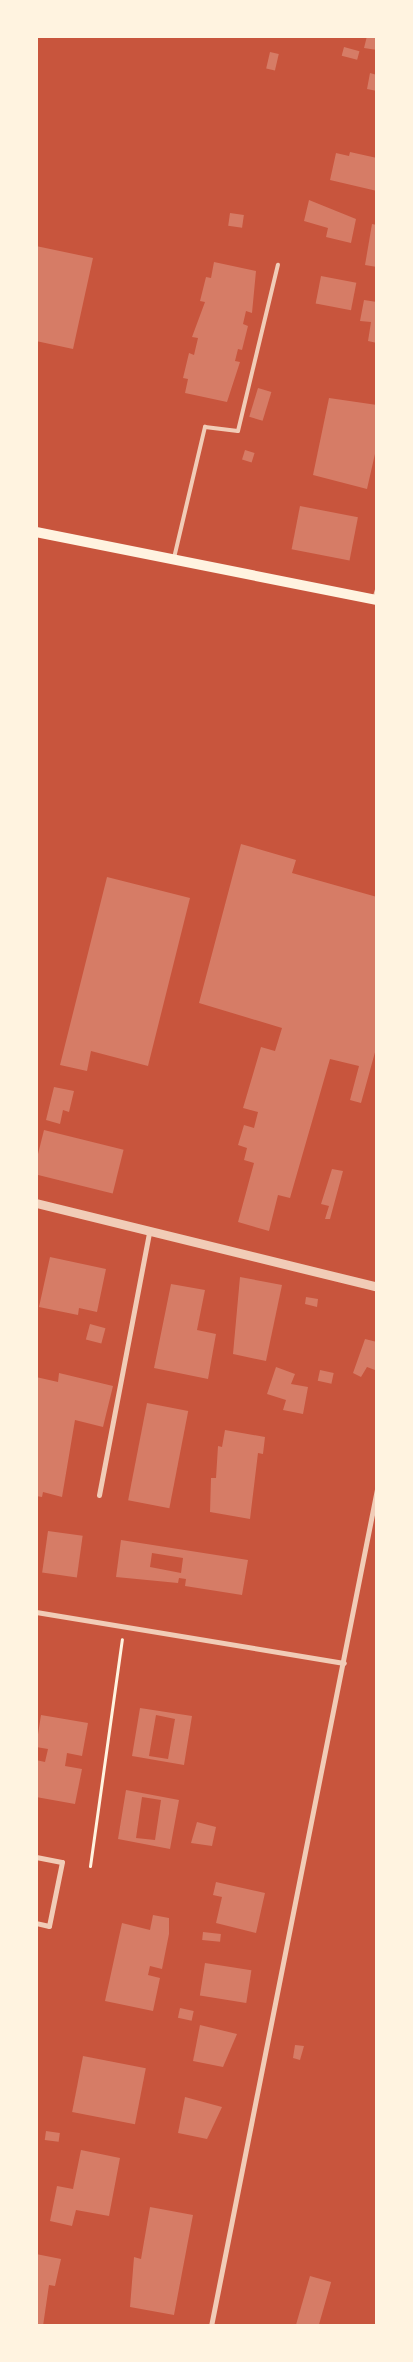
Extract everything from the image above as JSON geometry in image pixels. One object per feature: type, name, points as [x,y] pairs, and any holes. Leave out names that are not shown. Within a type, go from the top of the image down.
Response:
[{"type":"main road","points":[[36,532],[376,596]]},
{"type":"street","points":[[36,1203],[377,1287]]},
{"type":"street","points":[[99,1495],[149,1232]]},
{"type":"street","points":[[211,2326],[377,1489]]},
{"type":"street","points":[[36,1612],[344,1663]]},
{"type":"street","points":[[36,1857],[62,1862],[49,1926],[36,1924]]},
{"type":"lane","points":[[174,558],[205,427],[238,431],[278,265]]},
{"type":"path","points":[[90,1866],[124,1626]]},
{"type":"building","points":[[367,36],[377,36],[377,50],[364,48]]},
{"type":"building","points":[[344,47],[359,51],[357,60],[342,56]]},
{"type":"building","points":[[270,52],[279,54],[275,71],[266,69]]},
{"type":"building","points":[[370,73],[377,75],[377,91],[367,89]]},
{"type":"building","points":[[350,152],[377,158],[377,191],[330,180],[336,153],[349,156]]},
{"type":"building","points":[[309,200],[356,219],[351,243],[326,237],[328,228],[304,221]]},
{"type":"building","points":[[230,213],[244,215],[242,228],[228,226]]},
{"type":"building","points":[[372,224],[377,225],[377,267],[365,265]]},
{"type":"building","points":[[36,246],[93,258],[73,349],[36,341]]},
{"type":"building","points":[[214,262],[256,271],[252,313],[246,311],[243,324],[248,326],[242,350],[238,349],[235,361],[240,362],[227,402],[185,393],[188,379],[183,378],[189,353],[194,355],[198,338],[192,337],[205,302],[200,301],[206,277],[211,278]]},
{"type":"building","points":[[321,276],[356,283],[351,310],[316,303]]},
{"type":"building","points":[[364,300],[377,302],[377,343],[368,341],[371,322],[360,321]]},
{"type":"building","points":[[258,388],[271,392],[263,421],[249,417]]},
{"type":"building","points":[[329,398],[377,405],[377,445],[367,489],[313,475]]},
{"type":"building","points":[[245,450],[255,453],[252,462],[242,460]]},
{"type":"building","points":[[300,506],[358,517],[350,560],[292,549]]},
{"type":"building","points":[[241,844],[296,860],[292,873],[377,897],[377,1045],[361,1103],[350,1100],[359,1066],[330,1059],[290,1198],[278,1195],[269,1231],[238,1222],[254,1163],[244,1160],[247,1148],[238,1145],[244,1125],[254,1128],[258,1112],[243,1108],[261,1047],[275,1051],[282,1028],[199,1003]]},
{"type":"building","points":[[107,877],[190,898],[148,1066],[91,1051],[87,1071],[60,1065]]},
{"type":"building","points":[[54,1087],[74,1091],[69,1112],[63,1110],[60,1124],[46,1120]]},
{"type":"building","points":[[44,1130],[124,1150],[113,1194],[36,1174],[36,1162]]},
{"type":"building","points":[[332,1169],[343,1171],[330,1219],[325,1219],[329,1206],[321,1204]]},
{"type":"building","points":[[50,1257],[106,1269],[97,1312],[79,1308],[78,1315],[39,1307]]},
{"type":"building","points":[[240,1277],[282,1285],[266,1361],[233,1354]]},
{"type":"building","points":[[171,1284],[205,1290],[197,1330],[216,1334],[208,1379],[154,1368]]},
{"type":"building","points":[[306,1297],[318,1299],[317,1307],[305,1304]]},
{"type":"building","points":[[90,1324],[105,1328],[101,1344],[86,1339]]},
{"type":"building","points":[[365,1339],[377,1342],[377,1366],[375,1370],[367,1367],[361,1377],[353,1373]]},
{"type":"building","points":[[276,1367],[295,1374],[291,1384],[308,1387],[303,1414],[283,1410],[286,1400],[267,1394]]},
{"type":"building","points":[[320,1370],[334,1373],[331,1384],[318,1381]]},
{"type":"building","points":[[59,1373],[113,1386],[103,1427],[75,1420],[62,1497],[43,1492],[42,1497],[36,1496],[36,1377],[58,1382]]},
{"type":"building","points":[[147,1403],[188,1411],[169,1508],[128,1500]]},
{"type":"building","points":[[225,1430],[265,1437],[263,1454],[258,1453],[250,1519],[210,1512],[211,1478],[216,1478],[218,1446],[222,1447]]},
{"type":"building","points":[[48,1531],[83,1536],[77,1577],[42,1573]]},
{"type":"building","points":[[121,1540],[248,1560],[242,1595],[185,1586],[186,1579],[179,1578],[178,1583],[116,1577]],"holes":[[[152,1553],[183,1558],[181,1573],[150,1567]]]},
{"type":"building","points":[[140,1708],[192,1716],[184,1765],[132,1756]],"holes":[[[156,1715],[175,1719],[168,1759],[149,1756]]]},
{"type":"building","points":[[41,1715],[88,1723],[82,1756],[67,1753],[65,1766],[82,1769],[75,1804],[36,1797],[36,1760],[45,1762],[48,1749],[36,1747]]},
{"type":"building","points":[[126,1790],[179,1800],[170,1849],[118,1839]],"holes":[[[142,1797],[161,1800],[155,1840],[136,1838]]]},
{"type":"building","points":[[197,1822],[216,1827],[212,1846],[191,1843]]},
{"type":"building","points":[[216,1882],[265,1893],[256,1933],[216,1923],[222,1897],[213,1895]]},
{"type":"building","points":[[153,1915],[169,1918],[169,1934],[162,1969],[150,1966],[148,1975],[160,1978],[153,2011],[105,2001],[122,1923],[150,1930]]},
{"type":"building","points":[[203,1932],[221,1934],[220,1942],[202,1940]]},
{"type":"building","points":[[205,1963],[251,1970],[246,2003],[200,1996]]},
{"type":"building","points":[[180,2008],[194,2011],[192,2021],[178,2018]]},
{"type":"building","points":[[200,2025],[237,2034],[223,2067],[193,2061]]},
{"type":"building","points":[[295,2045],[304,2046],[300,2060],[293,2058]]},
{"type":"building","points":[[83,2056],[146,2068],[135,2124],[72,2112]]},
{"type":"building","points":[[185,2097],[222,2107],[207,2139],[178,2133]]},
{"type":"building","points":[[46,2131],[60,2133],[59,2142],[45,2140]]},
{"type":"building","points":[[81,2150],[120,2158],[109,2216],[76,2210],[72,2226],[50,2221],[57,2186],[73,2189]]},
{"type":"building","points":[[150,2207],[193,2215],[174,2315],[130,2307],[134,2257],[141,2259]]},
{"type":"building","points":[[36,2254],[61,2259],[55,2286],[49,2285],[43,2326],[36,2326]]},
{"type":"building","points":[[310,2276],[331,2282],[319,2326],[296,2326]]}]
